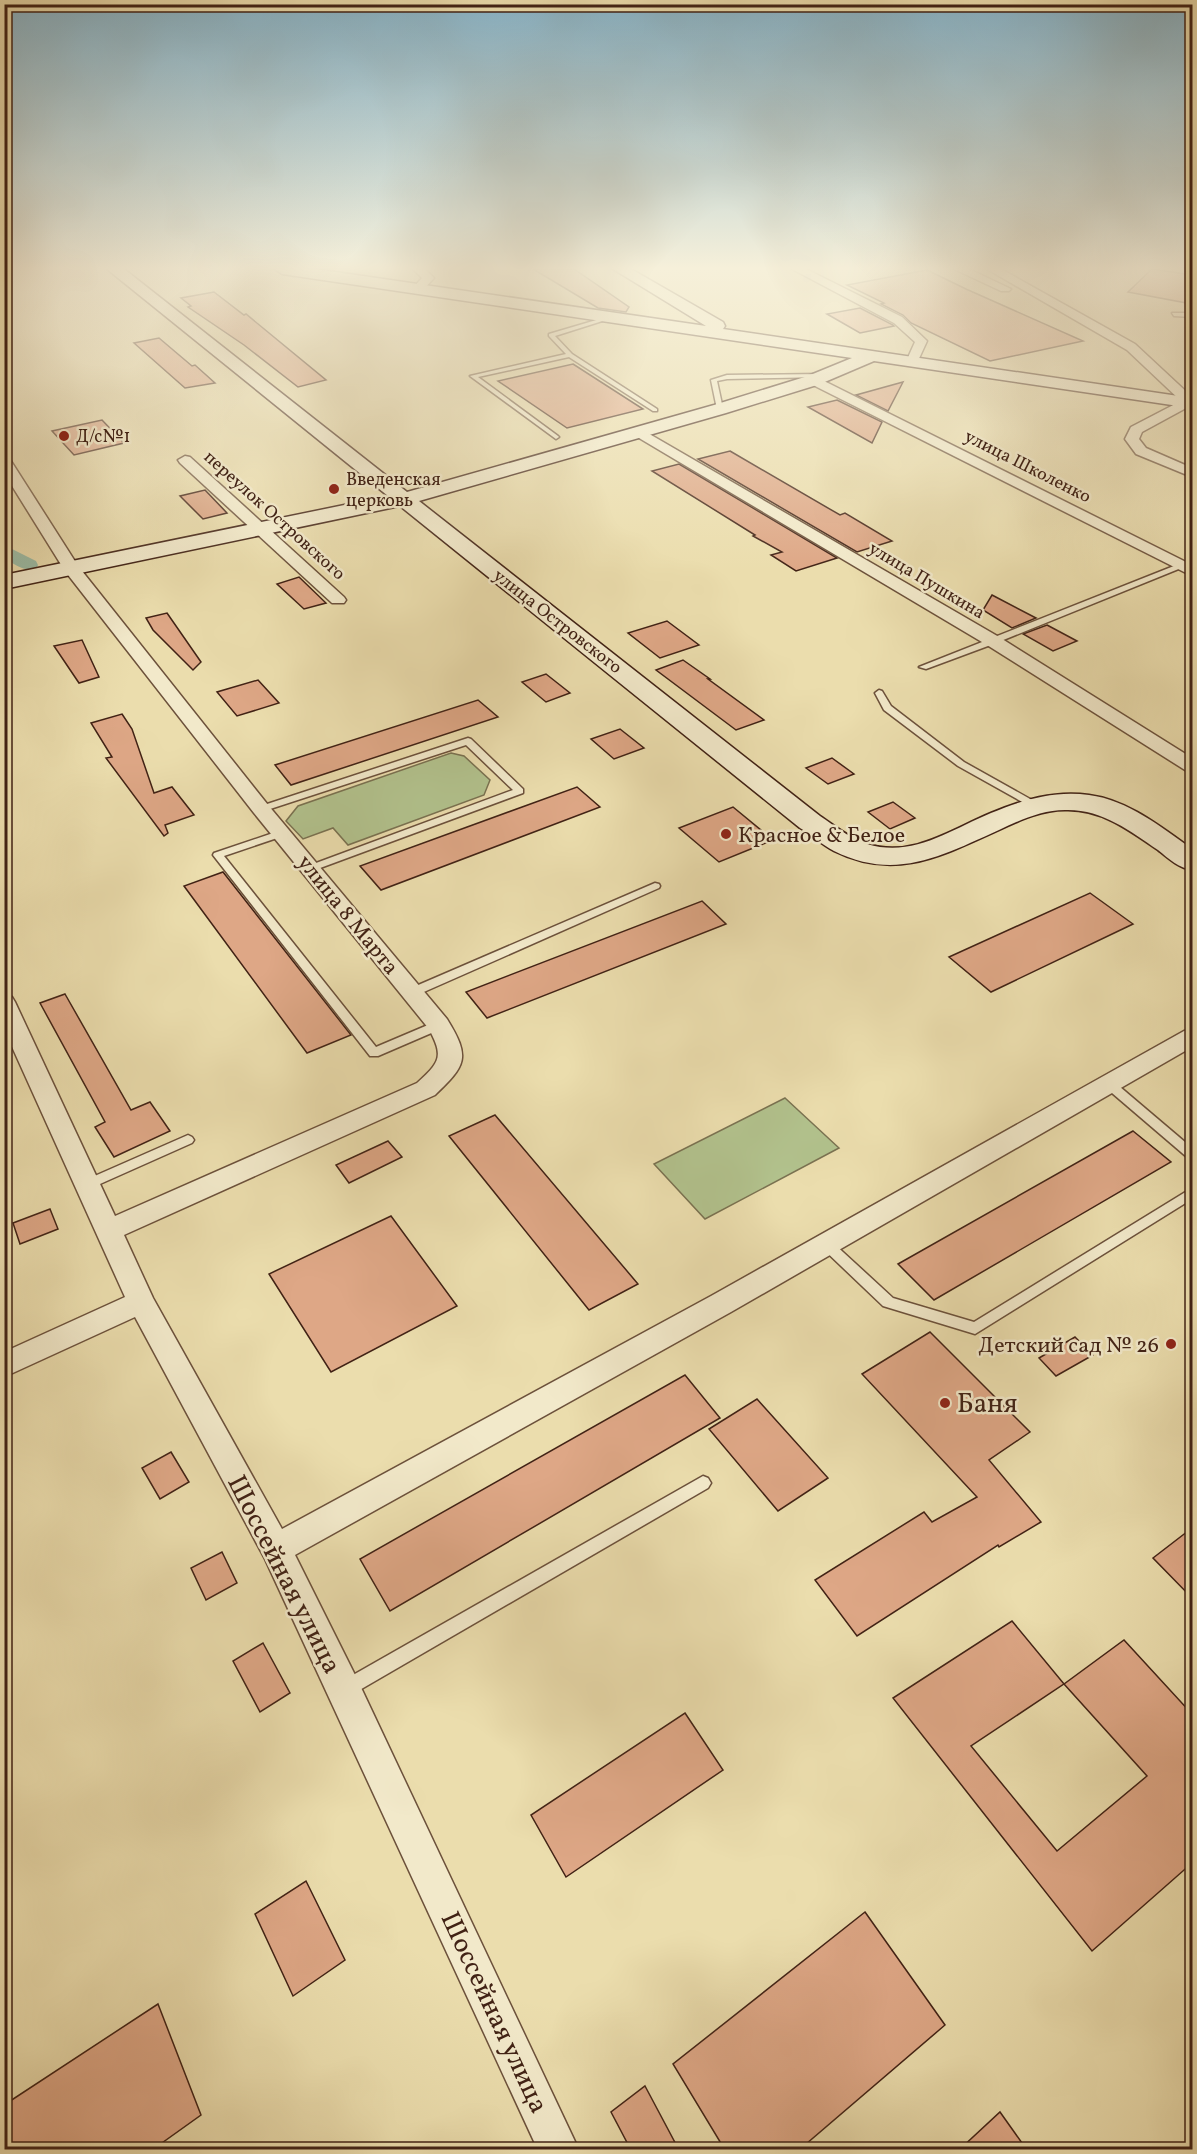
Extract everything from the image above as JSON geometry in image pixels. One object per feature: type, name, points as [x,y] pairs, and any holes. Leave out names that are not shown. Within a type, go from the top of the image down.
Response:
[{"type":"street","name":"улица Островского","points":[[241,370],[810,822],[849,847],[886,856],[915,856],[1018,812],[1058,800],[1092,803],[1125,817],[1192,862]]},
{"type":"street","points":[[4,582],[404,499],[720,409],[839,370]]},
{"type":"street","points":[[967,370],[1192,400]]},
{"type":"street","points":[[1157,370],[1192,400]]},
{"type":"street","name":"улица Школенко","points":[[818,378],[1187,569]]},
{"type":"street","points":[[1192,400],[1136,430],[1132,439],[1141,451],[1192,473]]},
{"type":"street","name":"улица Пушкина","points":[[639,432],[993,642],[1192,766]]},
{"type":"street","name":"переулок Островского","points":[[185,460],[338,600]]},
{"type":"street","name":"улица 8 Марта","points":[[4,462],[71,568],[261,809],[440,1025],[451,1048],[448,1068],[426,1089],[107,1231]]},
{"type":"street","name":"Шоссейная улица","points":[[4,1002],[141,1302],[276,1549],[344,1689],[559,2150]]},
{"type":"street","points":[[276,1549],[826,1245],[1192,1037]]},
{"type":"street","points":[[4,1365],[141,1302]]},
{"type":"lane","points":[[503,370],[473,376],[556,437]]},
{"type":"lane","points":[[592,370],[655,410]]},
{"type":"lane","points":[[720,409],[714,380],[727,377],[818,378]]},
{"type":"lane","points":[[923,667],[1187,569]]},
{"type":"lane","points":[[879,693],[887,708],[961,764],[1036,806]]},
{"type":"lane","points":[[261,809],[468,741],[520,790],[312,868]]},
{"type":"lane","points":[[282,832],[218,855],[374,1053],[440,1025]]},
{"type":"lane","points":[[412,992],[655,886]]},
{"type":"lane","points":[[1109,1084],[1192,1155]]},
{"type":"lane","points":[[86,1185],[188,1140]]},
{"type":"lane","points":[[826,1245],[888,1302],[975,1328],[1192,1193]]},
{"type":"lane","points":[[344,1689],[703,1483]]},
{"type":"green space","points":[[451,753],[464,756],[490,780],[484,795],[348,845],[333,828],[303,839],[286,821],[298,806]]},
{"type":"green space","points":[[785,1098],[839,1148],[705,1219],[654,1164]]},
{"type":"building","points":[[164,370],[200,370],[215,383],[185,388]]},
{"type":"building","points":[[276,370],[313,370],[326,380],[298,387]]},
{"type":"building","points":[[549,370],[582,370],[643,409],[567,428],[498,381]]},
{"type":"building","points":[[903,382],[888,411],[856,395]]},
{"type":"building","points":[[837,400],[882,422],[872,443],[808,407]]},
{"type":"building","name":"Д/с№1","points":[[102,420],[124,443],[74,455],[52,431]]},
{"type":"building","points":[[730,451],[840,515],[845,513],[892,541],[857,552],[698,459]]},
{"type":"building","points":[[679,464],[837,558],[796,571],[771,555],[782,552],[652,471]]},
{"type":"building","points":[[205,490],[227,513],[203,519],[180,496]]},
{"type":"building","points":[[299,577],[326,603],[304,609],[277,584]]},
{"type":"building","points":[[992,595],[1036,618],[1012,628],[983,610]]},
{"type":"building","points":[[167,613],[201,662],[193,670],[153,630],[146,618]]},
{"type":"building","points":[[667,621],[699,645],[660,658],[628,633]]},
{"type":"building","points":[[1047,625],[1077,641],[1053,651],[1023,634]]},
{"type":"building","points":[[82,640],[99,677],[79,683],[54,646]]},
{"type":"building","points":[[683,660],[764,720],[736,730],[656,670]]},
{"type":"building","points":[[546,674],[570,693],[546,702],[522,682]]},
{"type":"building","points":[[258,680],[279,703],[237,716],[217,692]]},
{"type":"building","points":[[478,700],[498,717],[291,785],[275,765]]},
{"type":"building","points":[[122,714],[132,729],[154,793],[172,787],[194,815],[165,825],[168,833],[164,836],[106,758],[112,757],[91,723]]},
{"type":"building","points":[[620,729],[644,748],[614,759],[591,739]]},
{"type":"building","points":[[832,758],[854,774],[828,784],[806,768]]},
{"type":"building","points":[[577,787],[600,807],[381,890],[360,866]]},
{"type":"building","points":[[893,802],[915,818],[890,829],[868,812]]},
{"type":"building","name":"Красное & Белое","points":[[733,807],[773,840],[719,862],[679,828]]},
{"type":"building","points":[[223,872],[351,1035],[307,1053],[184,886]]},
{"type":"building","points":[[1090,893],[1133,924],[991,992],[949,957]]},
{"type":"building","points":[[702,901],[726,924],[487,1018],[466,992]]},
{"type":"building","points":[[65,994],[131,1110],[150,1102],[170,1131],[114,1157],[95,1127],[105,1122],[40,1003]]},
{"type":"building","points":[[495,1115],[638,1284],[589,1310],[449,1136]]},
{"type":"building","points":[[1133,1131],[1171,1162],[934,1300],[898,1264]]},
{"type":"building","points":[[388,1141],[402,1157],[349,1183],[336,1165]]},
{"type":"building","points":[[50,1209],[58,1229],[20,1244],[13,1223]]},
{"type":"building","points":[[391,1216],[457,1306],[331,1372],[269,1274]]},
{"type":"building","points":[[930,1332],[1030,1432],[989,1460],[1041,1522],[999,1547],[998,1545],[857,1636],[815,1580],[924,1512],[932,1522],[977,1497],[862,1374]]},
{"type":"building","points":[[1075,1337],[1093,1355],[1056,1376],[1039,1358]]},
{"type":"building","points":[[685,1375],[720,1418],[390,1611],[360,1559]]},
{"type":"building","points":[[757,1399],[828,1478],[778,1511],[709,1429]]},
{"type":"building","points":[[171,1452],[189,1482],[160,1499],[142,1468]]},
{"type":"building","points":[[1192,1528],[1192,1598],[1153,1558]]},
{"type":"building","points":[[222,1552],[237,1583],[206,1600],[191,1568]]},
{"type":"building","points":[[1012,1621],[1064,1684],[1124,1640],[1192,1714],[1192,1863],[1092,1951],[893,1698]],"holes":[[[1064,1684],[1147,1776],[1057,1851],[971,1746]]]},
{"type":"building","points":[[263,1643],[290,1693],[260,1712],[233,1661]]},
{"type":"building","points":[[685,1713],[723,1770],[566,1877],[531,1815]]},
{"type":"building","points":[[306,1881],[345,1960],[293,1996],[255,1914]]},
{"type":"building","points":[[865,1912],[945,2025],[799,2150],[725,2150],[673,2064]]},
{"type":"building","points":[[158,2004],[201,2115],[152,2150],[4,2150],[4,2105]]},
{"type":"building","points":[[645,2086],[679,2150],[631,2150],[611,2112]]},
{"type":"building","points":[[1000,2112],[1027,2150],[959,2150]]},
{"type":"waterway","points":[[4,550],[29,565]]},
{"type":"place","name":"Д/с№1","points":[[64,436]]},
{"type":"place","name":"Введенская церковь","points":[[334,489]]},
{"type":"place","name":"Красное & Белое","points":[[726,834]]},
{"type":"place","name":"Детский сад № 26","points":[[1171,1344]]},
{"type":"place","name":"Баня","points":[[945,1403]]}]
